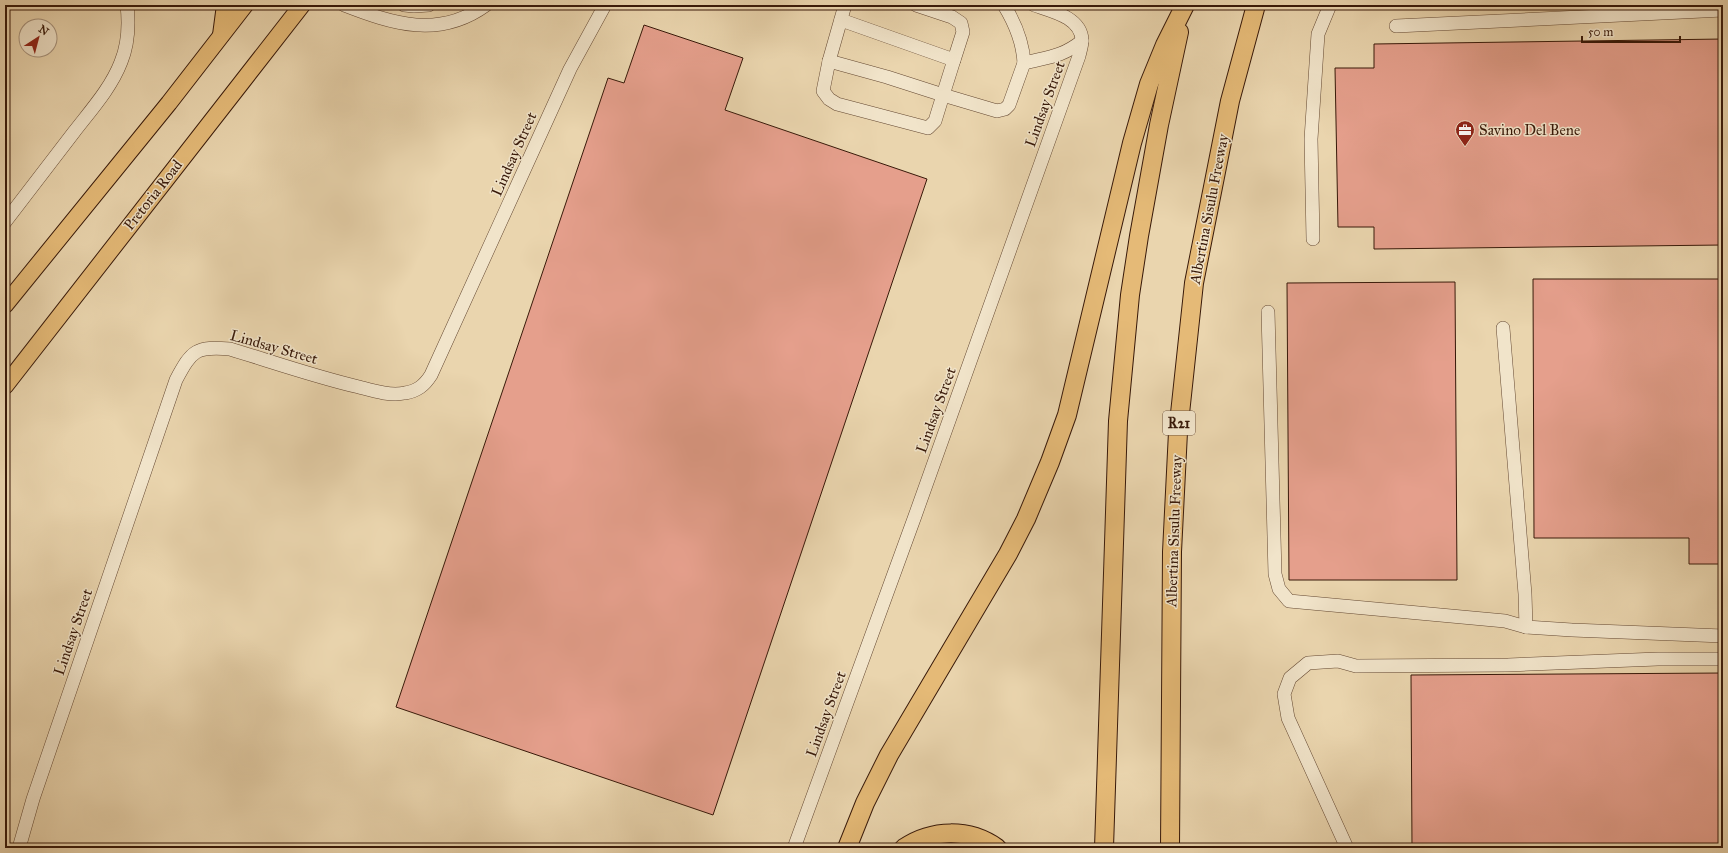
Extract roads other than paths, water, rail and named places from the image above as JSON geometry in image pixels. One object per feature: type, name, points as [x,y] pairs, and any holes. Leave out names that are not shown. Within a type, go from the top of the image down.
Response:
[{"type":"highway","points":[[847,848],[865,803],[889,755],[1008,554],[1026,519],[1050,462],[1067,415],[1132,142],[1149,84],[1165,45],[1185,5]]},
{"type":"highway","points":[[1104,848],[1118,421],[1130,295],[1156,140],[1185,5]]},
{"type":"highway","name":"Albertina Sisulu Freeway","points":[[1170,848],[1172,552],[1178,432],[1194,283],[1230,101],[1256,5]]},
{"type":"highway","points":[[904,848],[921,838],[947,833],[964,834],[975,837],[997,848]]},
{"type":"main road","points":[[221,36],[225,5]]},
{"type":"main road","points":[[5,305],[245,5]]},
{"type":"main road","name":"Pretoria Road","points":[[5,386],[302,5]]},
{"type":"lane","points":[[5,222],[97,102],[116,73],[122,62],[128,33],[127,5]]},
{"type":"lane","points":[[344,5],[395,23],[428,26],[462,18],[486,5]]},
{"type":"lane","points":[[404,5],[429,5]]},
{"type":"lane","name":"Lindsay Street","points":[[19,848],[35,791],[176,380],[184,364],[192,353],[200,349],[230,349],[332,381],[383,393],[403,394],[416,390],[424,385],[431,375],[570,69],[606,5]]},
{"type":"lane","points":[[845,5],[829,61],[823,91],[829,99],[837,104],[928,128],[935,121],[963,32],[961,23],[952,17],[916,5]]},
{"type":"lane","points":[[829,61],[997,111],[1006,109],[1009,105],[1024,63],[1023,48],[1013,19],[1004,5]]},
{"type":"lane","points":[[1024,63],[1061,55],[1082,41],[1078,29],[1073,22],[1063,15],[1034,5]]},
{"type":"lane","points":[[1313,240],[1311,139],[1318,34],[1330,5]]},
{"type":"lane","points":[[1396,26],[1723,10]]},
{"type":"lane","points":[[841,20],[954,60]]},
{"type":"lane","name":"Lindsay Street","points":[[794,848],[1075,70],[1082,41]]},
{"type":"lane","points":[[1268,312],[1275,574],[1279,589],[1289,601],[1505,621],[1526,627],[1580,631],[1723,636]]},
{"type":"lane","points":[[1503,328],[1526,594],[1526,627]]},
{"type":"lane","points":[[1347,848],[1288,718],[1284,694],[1290,678],[1308,663],[1338,661],[1356,666],[1500,665],[1658,658],[1723,659]]},
{"type":"place","name":"Savino Del Bene","points":[[1465,147]]}]
